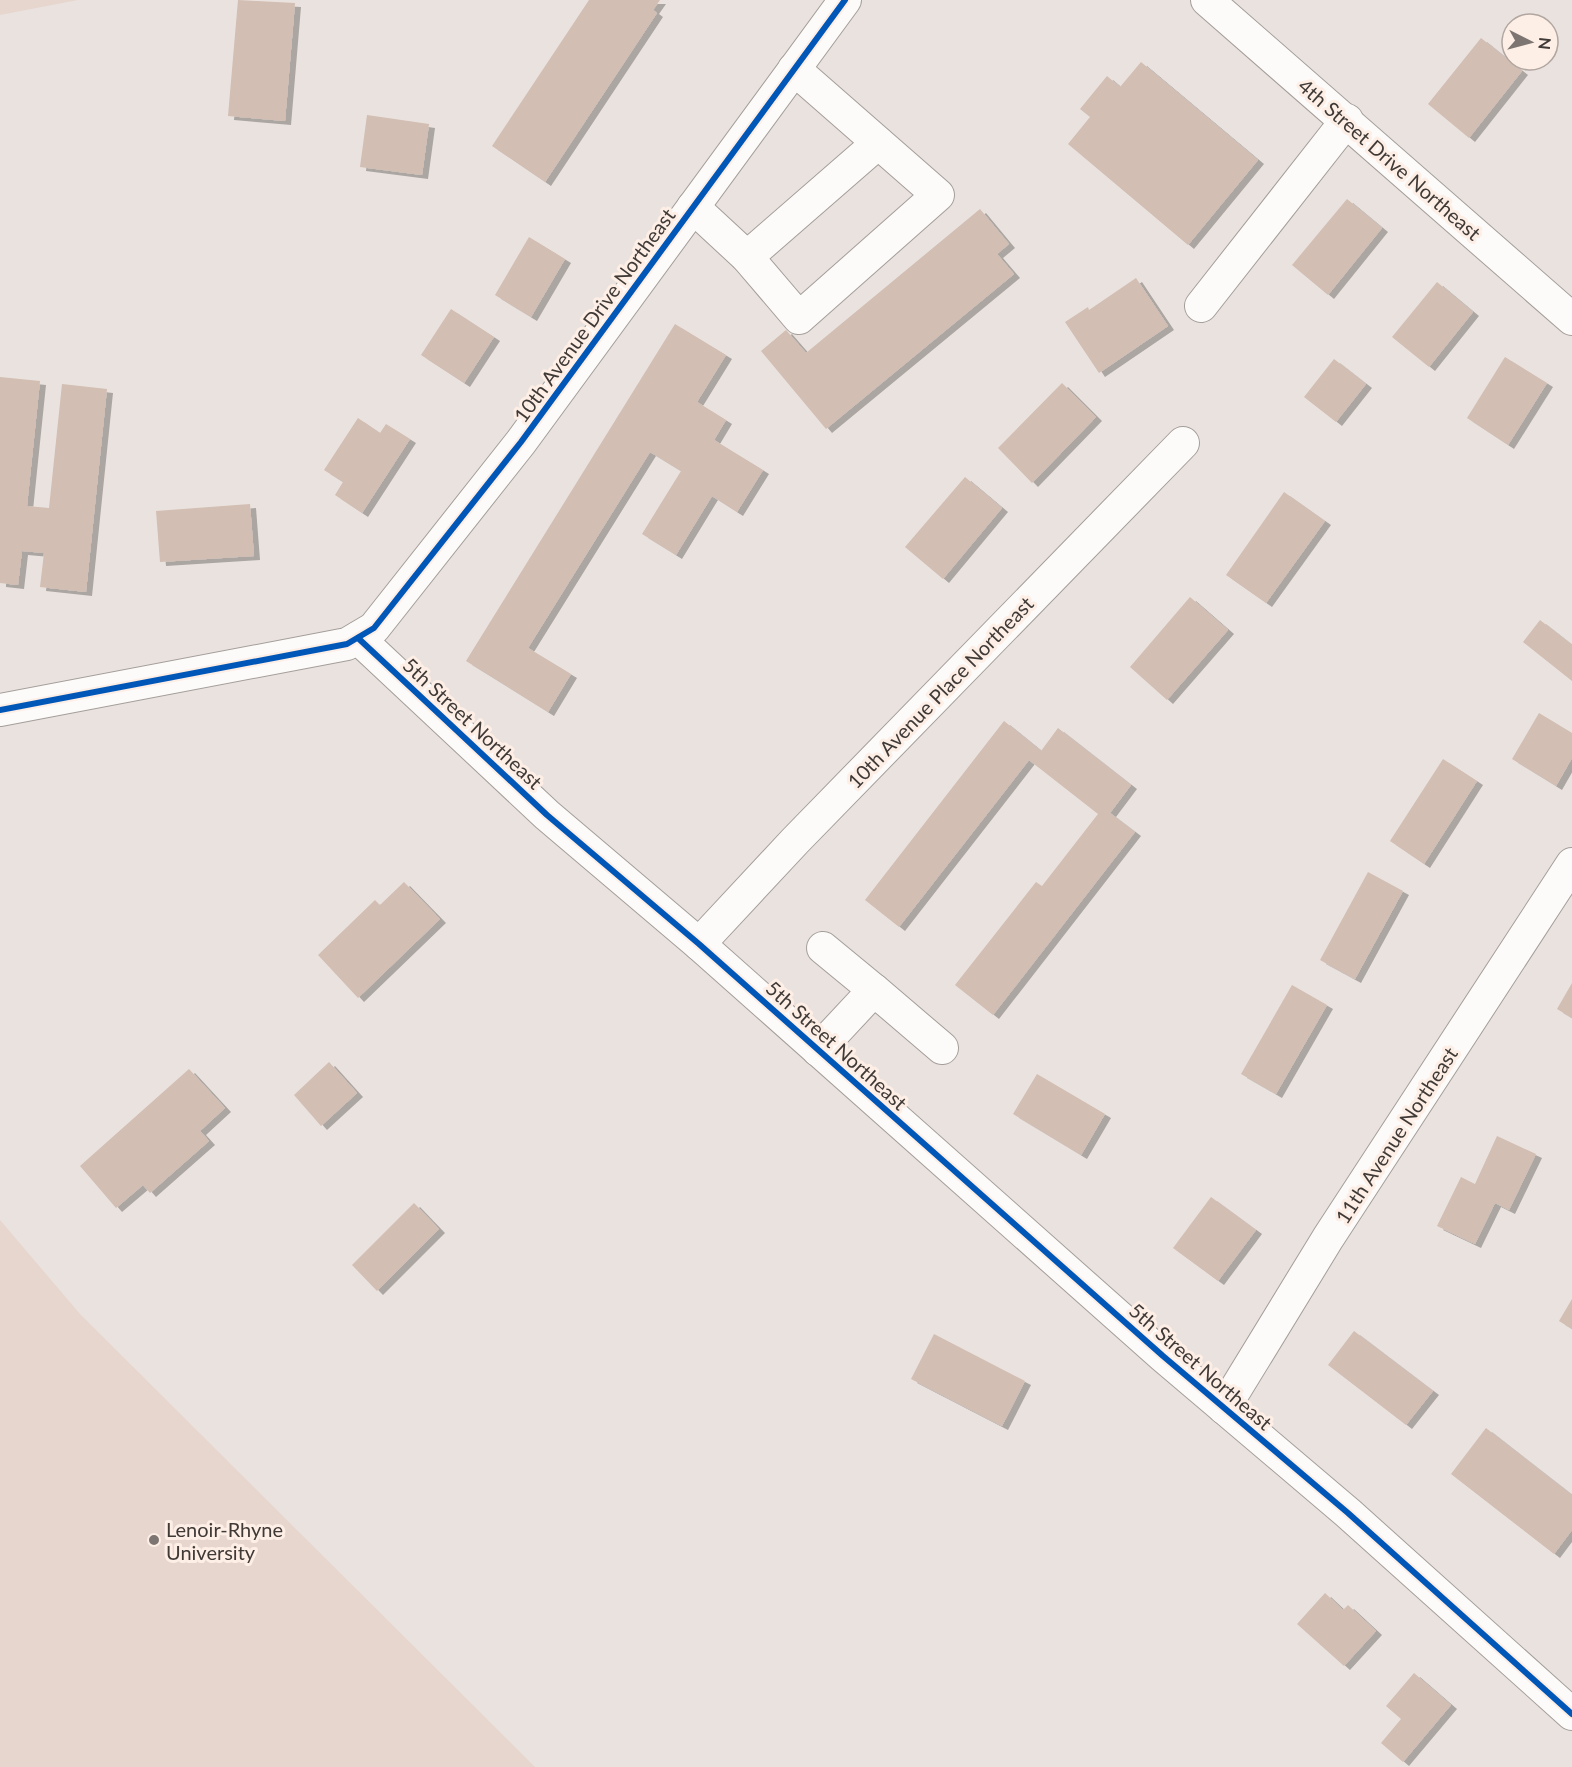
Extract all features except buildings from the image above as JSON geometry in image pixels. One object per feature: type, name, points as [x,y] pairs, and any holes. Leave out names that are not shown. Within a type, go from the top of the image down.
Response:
[{"type":"street","name":"10th Avenue Drive Northeast","points":[[357,638],[374,628],[521,442],[845,0]]},
{"type":"street","name":"4th Street Drive Northeast","points":[[1207,0],[1572,319]]},
{"type":"street","points":[[693,207],[747,257],[799,318],[938,195],[795,69]]},
{"type":"street","points":[[1201,306],[1347,120]]},
{"type":"street","points":[[747,257],[878,143]]},
{"type":"street","name":"10th Avenue Place Northeast","points":[[699,944],[795,841],[1183,443]]},
{"type":"street","points":[[0,710],[347,644],[357,638]]},
{"type":"street","name":"5th Street Northeast","points":[[357,638],[547,815],[699,944],[1154,1348],[1348,1513],[1572,1714]]},
{"type":"street","name":"11th Avenue Northeast","points":[[1224,1408],[1328,1238],[1572,864]]},
{"type":"street","points":[[823,948],[942,1047]]},
{"type":"street","points":[[818,1050],[874,990]]},
{"type":"shaded area","points":[[0,0],[78,0],[0,15]]},
{"type":"shaded area","name":"Lenoir-Rhyne University","points":[[0,1220],[80,1314],[535,1767],[0,1767]]},
{"type":"cycle path","points":[[0,710],[347,644],[374,628],[521,442],[845,0]]},
{"type":"cycle path","points":[[358,638],[547,815],[699,944],[1163,1356],[1348,1513],[1572,1714]]},
{"type":"place","name":"Lenoir-Rhyne University","points":[[154,1540]]}]
